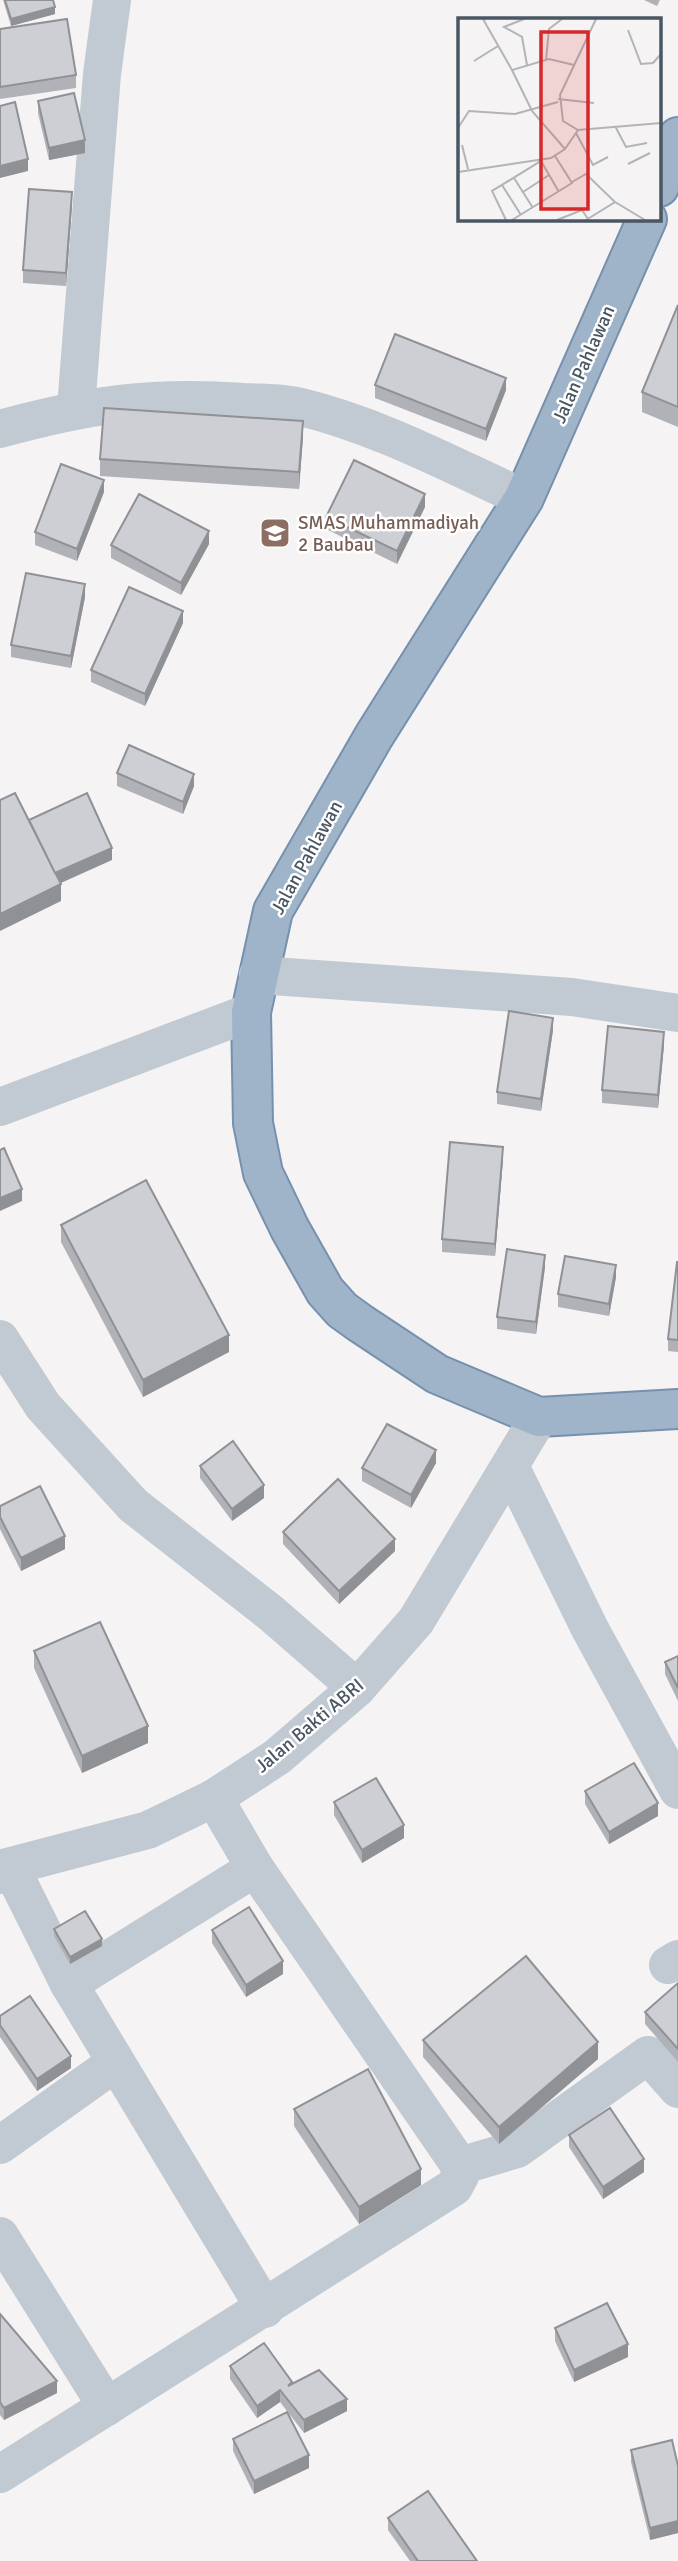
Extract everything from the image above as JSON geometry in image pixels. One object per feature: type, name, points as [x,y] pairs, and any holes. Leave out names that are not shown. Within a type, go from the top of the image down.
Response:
[{"type":"highway","points":[[660,184],[678,137]]},
{"type":"highway","name":"Jalan Pahlawan","points":[[647,220],[524,498],[374,736],[274,911],[251,1012],[257,1154],[290,1229],[325,1291],[342,1311],[437,1374],[539,1417],[678,1409]]},
{"type":"street","points":[[76,408],[102,74],[112,0]]},
{"type":"street","points":[[0,429],[76,408],[129,401],[201,399],[298,406],[360,424],[524,498]]},
{"type":"street","points":[[258,975],[572,997],[678,1013]]},
{"type":"street","points":[[0,1107],[251,1012]]},
{"type":"street","points":[[0,1339],[43,1406],[133,1505],[272,1614],[357,1688]]},
{"type":"street","name":"Jalan Bakti ABRI","points":[[4,1871],[148,1829],[214,1798],[277,1757],[357,1688],[415,1621],[539,1417]]},
{"type":"street","points":[[510,1466],[590,1629],[678,1790]]},
{"type":"street","points":[[0,2474],[454,2188],[460,2176],[460,2166],[255,1868],[214,1798]]},
{"type":"street","points":[[69,1984],[255,1868]]},
{"type":"street","points":[[4,1871],[115,2063],[265,2309]]},
{"type":"street","points":[[460,2166],[517,2149],[648,2055],[678,2089]]},
{"type":"street","points":[[0,2145],[115,2063]]},
{"type":"street","points":[[0,2236],[107,2407]]},
{"type":"building","points":[[5,0],[53,0],[55,7],[11,19]]},
{"type":"building","points":[[67,19],[76,75],[0,87],[0,29]]},
{"type":"building","points":[[74,93],[85,140],[49,148],[38,101]]},
{"type":"building","points":[[15,102],[28,159],[0,166],[0,106]]},
{"type":"building","points":[[29,189],[72,192],[66,273],[23,270]]},
{"type":"building","points":[[678,305],[678,407],[642,392]]},
{"type":"building","points":[[395,334],[506,378],[486,429],[375,385]]},
{"type":"building","points":[[104,408],[303,421],[299,472],[100,459]]},
{"type":"building","points":[[354,460],[425,494],[397,551],[326,517]]},
{"type":"building","points":[[61,464],[104,480],[77,549],[35,532]]},
{"type":"building","points":[[139,494],[209,531],[181,583],[111,545]]},
{"type":"building","points":[[26,573],[85,584],[71,656],[11,645]]},
{"type":"building","points":[[129,587],[183,611],[145,694],[91,670]]},
{"type":"building","points":[[129,745],[194,774],[183,802],[117,773]]},
{"type":"building","points":[[15,793],[61,884],[0,914],[0,800]]},
{"type":"building","points":[[87,793],[112,848],[55,873],[29,820]]},
{"type":"building","points":[[509,1011],[553,1018],[541,1099],[497,1092]]},
{"type":"building","points":[[608,1026],[664,1032],[658,1095],[602,1090]]},
{"type":"building","points":[[450,1142],[503,1147],[495,1244],[442,1239]]},
{"type":"building","points":[[4,1148],[22,1189],[0,1198],[0,1150]]},
{"type":"building","points":[[146,1180],[229,1335],[143,1380],[61,1225]]},
{"type":"building","points":[[507,1249],[545,1255],[536,1322],[497,1317]]},
{"type":"building","points":[[565,1256],[616,1265],[609,1304],[558,1294]]},
{"type":"building","points":[[678,1262],[678,1340],[668,1339]]},
{"type":"building","points":[[387,1424],[436,1450],[411,1495],[362,1468]]},
{"type":"building","points":[[233,1441],[264,1485],[232,1509],[200,1466]]},
{"type":"building","points":[[338,1479],[395,1539],[339,1591],[283,1532]]},
{"type":"building","points":[[40,1486],[65,1536],[21,1558],[0,1517],[0,1506]]},
{"type":"building","points":[[100,1622],[148,1726],[82,1756],[34,1651]]},
{"type":"building","points":[[678,1656],[678,1688],[665,1662]]},
{"type":"building","points":[[634,1763],[658,1803],[609,1832],[585,1791]]},
{"type":"building","points":[[376,1778],[404,1825],[362,1850],[334,1802]]},
{"type":"building","points":[[249,1907],[283,1961],[246,1985],[212,1930]]},
{"type":"building","points":[[85,1911],[102,1939],[70,1957],[54,1929]]},
{"type":"building","points":[[526,1956],[598,2042],[499,2127],[423,2040]]},
{"type":"building","points":[[678,1983],[678,2049],[645,2012]]},
{"type":"building","points":[[30,1996],[71,2056],[37,2079],[0,2025],[0,2016]]},
{"type":"building","points":[[368,2069],[421,2169],[359,2207],[294,2109]]},
{"type":"building","points":[[610,2108],[644,2159],[603,2187],[569,2135]]},
{"type":"building","points":[[607,2303],[628,2344],[574,2370],[555,2328]]},
{"type":"building","points":[[0,2314],[57,2381],[4,2408],[0,2402]]},
{"type":"building","points":[[264,2343],[292,2382],[288,2386],[319,2370],[347,2399],[304,2420],[280,2390],[257,2406],[230,2366]]},
{"type":"building","points":[[287,2412],[309,2455],[254,2481],[233,2439]]},
{"type":"building","points":[[672,2440],[678,2466],[678,2521],[650,2528],[631,2450]]},
{"type":"building","points":[[428,2491],[477,2561],[418,2561],[388,2518]]},
{"type":"place","name":"SMAS Muhammadiyah 2 Baubau","points":[[275,533]]}]
